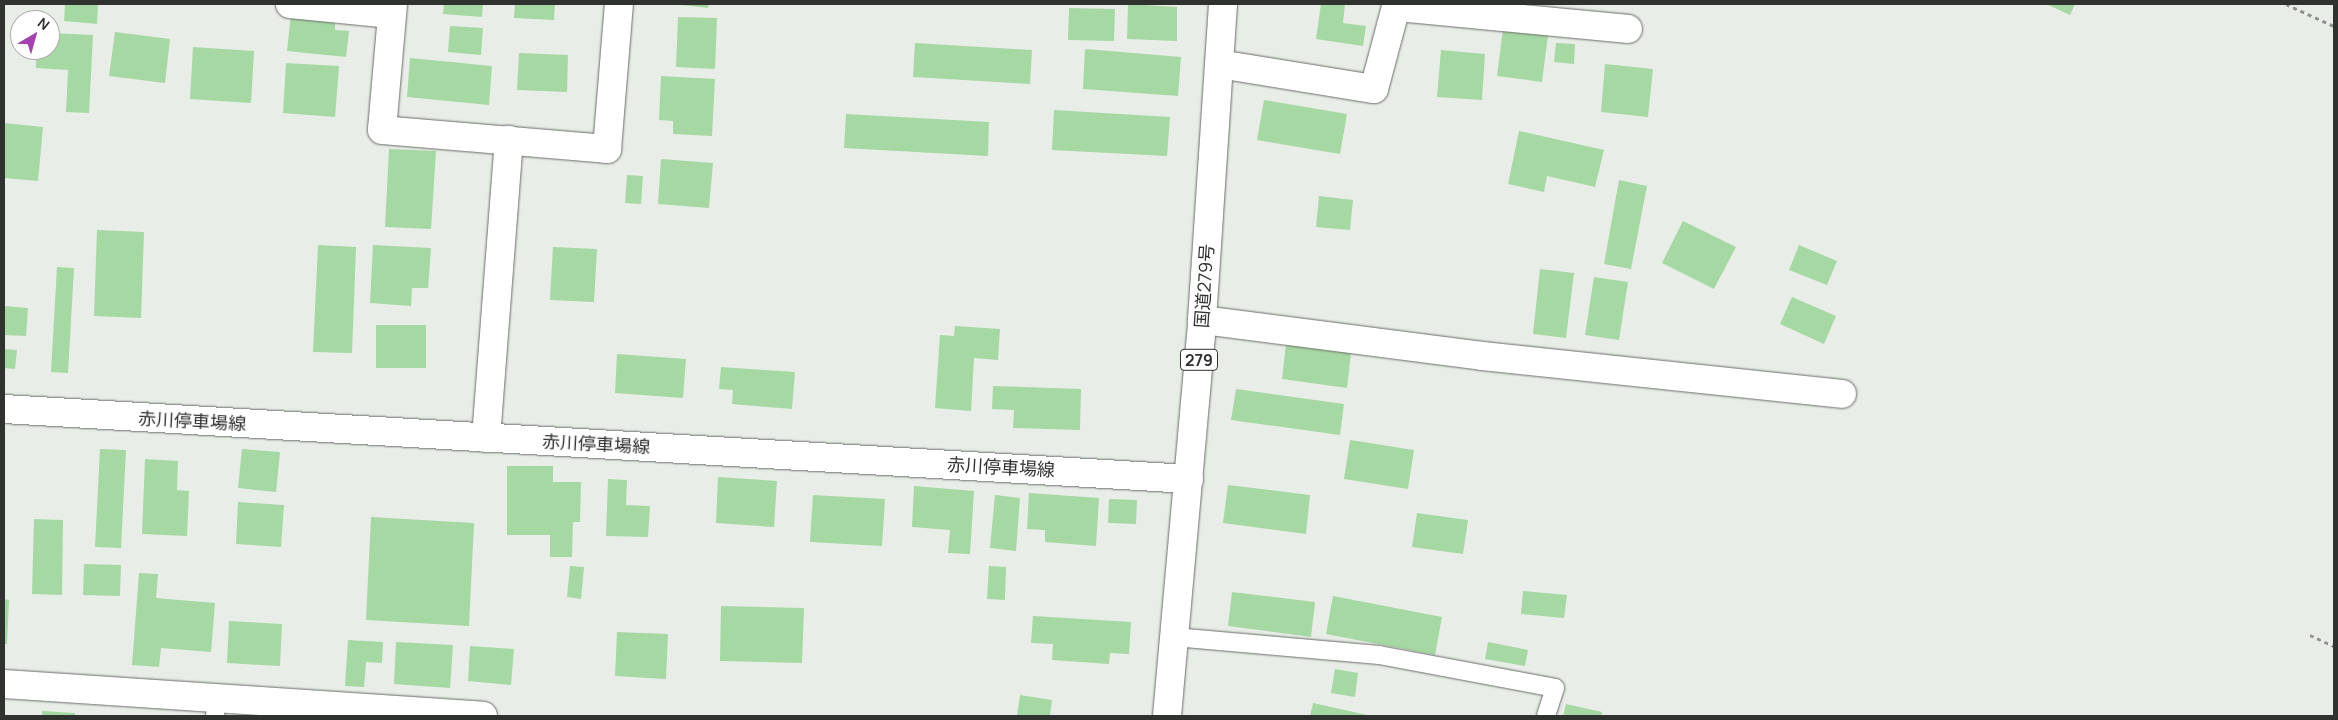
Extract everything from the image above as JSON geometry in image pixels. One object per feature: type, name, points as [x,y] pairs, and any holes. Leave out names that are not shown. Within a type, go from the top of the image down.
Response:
[{"type":"main road","points":[[290,4],[392,9],[382,130],[607,149],[619,4]]},
{"type":"main road","name":"国道279号","points":[[1167,716],[1202,320],[1223,4]]},
{"type":"main road","points":[[1219,64],[1374,89],[1396,7],[1628,29]]},
{"type":"main road","points":[[486,438],[509,140]]},
{"type":"main road","points":[[1202,320],[1482,356],[1842,394]]},
{"type":"main road","name":"赤川停車場線","points":[[4,409],[1189,479]]},
{"type":"main road","points":[[4,684],[216,706],[483,716]]},
{"type":"lane","points":[[1174,637],[1379,655],[1555,688],[1546,716]]},
{"type":"path","points":[[2286,4],[2334,26]]},
{"type":"path","points":[[2310,635],[2334,646]]},
{"type":"building","points":[[65,4],[98,4],[97,24],[64,21]]},
{"type":"building","points":[[444,4],[483,4],[482,17],[443,14]]},
{"type":"building","points":[[515,4],[555,4],[554,20],[514,18]]},
{"type":"building","points":[[673,4],[709,4],[708,8]]},
{"type":"building","points":[[1128,4],[1177,7],[1177,41],[1127,39]]},
{"type":"building","points":[[1321,4],[1345,4],[1343,23],[1366,26],[1363,46],[1316,39]]},
{"type":"building","points":[[2046,4],[2075,4],[2070,15]]},
{"type":"building","points":[[1069,8],[1115,9],[1114,41],[1068,40]]},
{"type":"building","points":[[291,14],[335,18],[335,30],[349,31],[346,57],[287,51]]},
{"type":"building","points":[[678,17],[717,18],[715,69],[676,67]]},
{"type":"building","points":[[450,26],[483,28],[481,55],[448,52]]},
{"type":"building","points":[[1503,29],[1548,35],[1542,82],[1497,76]]},
{"type":"building","points":[[115,32],[170,39],[165,83],[109,76]]},
{"type":"building","points":[[60,33],[93,35],[89,113],[66,112],[68,70],[36,68],[36,60],[60,60]]},
{"type":"building","points":[[915,43],[1032,50],[1030,84],[913,77]]},
{"type":"building","points":[[1556,43],[1575,44],[1574,64],[1554,62]]},
{"type":"building","points":[[193,47],[254,51],[251,103],[190,99]]},
{"type":"building","points":[[1085,49],[1181,57],[1178,96],[1083,89]]},
{"type":"building","points":[[1441,50],[1485,54],[1482,100],[1437,97]]},
{"type":"building","points":[[519,53],[568,55],[567,92],[517,90]]},
{"type":"building","points":[[410,58],[492,66],[489,105],[407,97]]},
{"type":"building","points":[[286,63],[339,66],[335,117],[283,113]]},
{"type":"building","points":[[1605,64],[1653,69],[1648,117],[1601,112]]},
{"type":"building","points":[[661,76],[715,79],[712,136],[673,134],[673,121],[659,120]]},
{"type":"building","points":[[1264,100],[1347,114],[1340,154],[1257,140]]},
{"type":"building","points":[[1054,110],[1170,117],[1167,156],[1052,150]]},
{"type":"building","points":[[846,114],[989,122],[988,156],[844,148]]},
{"type":"building","points":[[4,123],[43,127],[38,181],[4,178]]},
{"type":"building","points":[[1519,131],[1604,150],[1595,187],[1547,176],[1544,192],[1508,184]]},
{"type":"building","points":[[389,149],[436,151],[431,229],[385,227]]},
{"type":"building","points":[[661,159],[713,163],[709,208],[658,204]]},
{"type":"building","points":[[627,175],[643,176],[641,204],[625,203]]},
{"type":"building","points":[[1619,180],[1647,186],[1631,269],[1604,264]]},
{"type":"building","points":[[1319,196],[1353,200],[1350,230],[1316,227]]},
{"type":"building","points":[[1683,221],[1736,247],[1714,289],[1662,263]]},
{"type":"building","points":[[97,230],[144,232],[141,318],[94,316]]},
{"type":"building","points":[[318,245],[356,247],[352,353],[313,352]]},
{"type":"building","points":[[373,245],[431,248],[428,288],[412,288],[411,306],[370,303]]},
{"type":"building","points":[[1799,245],[1837,261],[1827,285],[1789,270]]},
{"type":"building","points":[[553,247],[597,249],[594,302],[550,300]]},
{"type":"building","points":[[57,267],[74,268],[68,373],[51,372]]},
{"type":"building","points":[[1540,269],[1574,273],[1566,338],[1533,334]]},
{"type":"building","points":[[1594,277],[1628,282],[1619,340],[1585,335]]},
{"type":"building","points":[[1792,297],[1836,316],[1824,344],[1780,324]]},
{"type":"building","points":[[4,306],[28,308],[26,336],[4,335]]},
{"type":"building","points":[[376,325],[426,325],[426,368],[376,368]]},
{"type":"building","points":[[955,326],[1000,329],[998,360],[974,358],[971,411],[935,408],[940,335],[954,336]]},
{"type":"building","points":[[1286,344],[1351,353],[1347,388],[1282,379]]},
{"type":"building","points":[[4,349],[17,350],[15,369],[4,368]]},
{"type":"building","points":[[617,354],[686,359],[683,398],[615,393]]},
{"type":"building","points":[[721,367],[795,372],[792,409],[732,404],[733,390],[719,389]]},
{"type":"building","points":[[993,386],[1081,389],[1080,430],[1013,428],[1014,410],[992,409]]},
{"type":"building","points":[[1236,389],[1344,404],[1340,435],[1231,420]]},
{"type":"building","points":[[1350,440],[1414,450],[1408,489],[1344,479]]},
{"type":"building","points":[[100,449],[126,450],[121,548],[95,547]]},
{"type":"building","points":[[242,449],[280,452],[276,492],[238,488]]},
{"type":"building","points":[[145,459],[178,461],[177,490],[189,491],[187,536],[142,534]]},
{"type":"building","points":[[507,466],[553,466],[553,482],[581,482],[580,522],[573,522],[572,557],[550,557],[550,535],[507,535]]},
{"type":"building","points":[[718,477],[777,481],[774,527],[716,523]]},
{"type":"building","points":[[608,479],[627,480],[626,505],[650,506],[648,537],[606,536]]},
{"type":"building","points":[[1228,485],[1310,495],[1306,534],[1223,523]]},
{"type":"building","points":[[914,486],[974,491],[970,554],[948,553],[950,530],[912,527]]},
{"type":"building","points":[[1029,493],[1099,498],[1096,546],[1045,542],[1045,530],[1027,529]]},
{"type":"building","points":[[813,495],[885,499],[882,546],[810,542]]},
{"type":"building","points":[[995,495],[1020,498],[1016,551],[990,548]]},
{"type":"building","points":[[1109,499],[1137,500],[1136,524],[1108,523]]},
{"type":"building","points":[[238,502],[284,505],[281,547],[236,544]]},
{"type":"building","points":[[1417,513],[1468,520],[1463,554],[1412,547]]},
{"type":"building","points":[[371,517],[474,523],[469,626],[366,620]]},
{"type":"building","points":[[34,519],[63,520],[62,595],[32,594]]},
{"type":"building","points":[[84,564],[121,565],[120,596],[83,595]]},
{"type":"building","points":[[570,566],[584,567],[581,599],[567,597]]},
{"type":"building","points":[[989,566],[1006,567],[1005,600],[987,599]]},
{"type":"building","points":[[139,573],[158,574],[156,598],[215,603],[211,652],[161,648],[159,667],[132,665]]},
{"type":"building","points":[[1523,591],[1567,595],[1564,618],[1521,614]]},
{"type":"building","points":[[1232,592],[1315,602],[1311,637],[1228,626]]},
{"type":"building","points":[[1333,596],[1442,617],[1435,655],[1326,634]]},
{"type":"building","points":[[4,599],[9,600],[7,644],[4,644]]},
{"type":"building","points":[[721,606],[804,608],[802,663],[720,661]]},
{"type":"building","points":[[1033,616],[1131,622],[1129,654],[1110,653],[1109,664],[1052,660],[1053,644],[1031,643]]},
{"type":"building","points":[[229,621],[282,624],[280,666],[227,663]]},
{"type":"building","points":[[617,632],[668,634],[666,679],[615,676]]},
{"type":"building","points":[[348,640],[383,642],[382,663],[366,662],[364,687],[345,686]]},
{"type":"building","points":[[396,642],[453,645],[450,688],[394,684]]},
{"type":"building","points":[[1488,642],[1528,650],[1525,666],[1485,659]]},
{"type":"building","points":[[470,646],[514,649],[511,685],[468,681]]},
{"type":"building","points":[[1335,669],[1358,673],[1355,697],[1331,693]]},
{"type":"building","points":[[1020,695],[1052,700],[1050,716],[1017,716]]},
{"type":"building","points":[[1313,703],[1367,715],[1367,716],[1310,716]]},
{"type":"building","points":[[1566,704],[1602,712],[1601,716],[1563,716]]},
{"type":"building","points":[[42,711],[75,713],[75,716],[42,716]]}]
